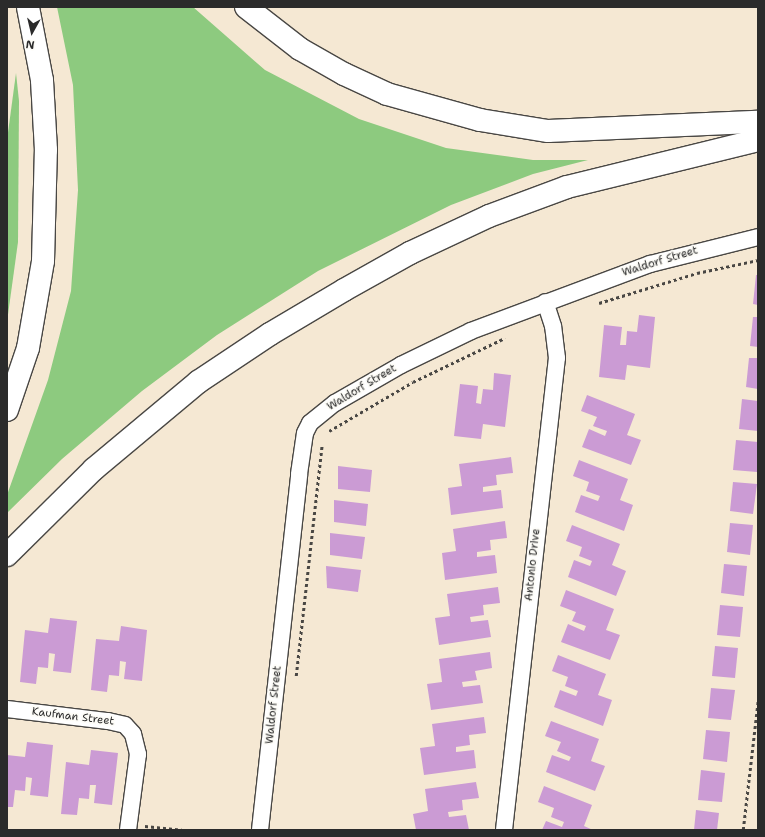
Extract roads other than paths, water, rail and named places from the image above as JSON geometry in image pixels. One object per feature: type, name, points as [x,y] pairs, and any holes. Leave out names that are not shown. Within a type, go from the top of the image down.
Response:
[{"type":"highway","points":[[7,410],[28,348],[43,261],[46,150],[43,88],[28,7]]},
{"type":"highway","points":[[246,7],[300,49],[344,74],[387,94],[480,120],[548,131],[758,122]]},
{"type":"highway","points":[[7,554],[94,469],[198,382],[270,334],[410,253],[489,216],[567,188],[758,140]]},
{"type":"street","name":"Waldorf Street","points":[[260,830],[299,474],[305,433],[310,423],[335,403],[401,365],[471,331],[545,302],[650,264],[758,237]]},
{"type":"street","name":"Antonio Drive","points":[[504,830],[557,358],[553,326],[545,302]]},
{"type":"street","name":"Kaufman Street","points":[[7,709],[108,720],[125,725],[133,734],[138,754],[136,828]]}]
